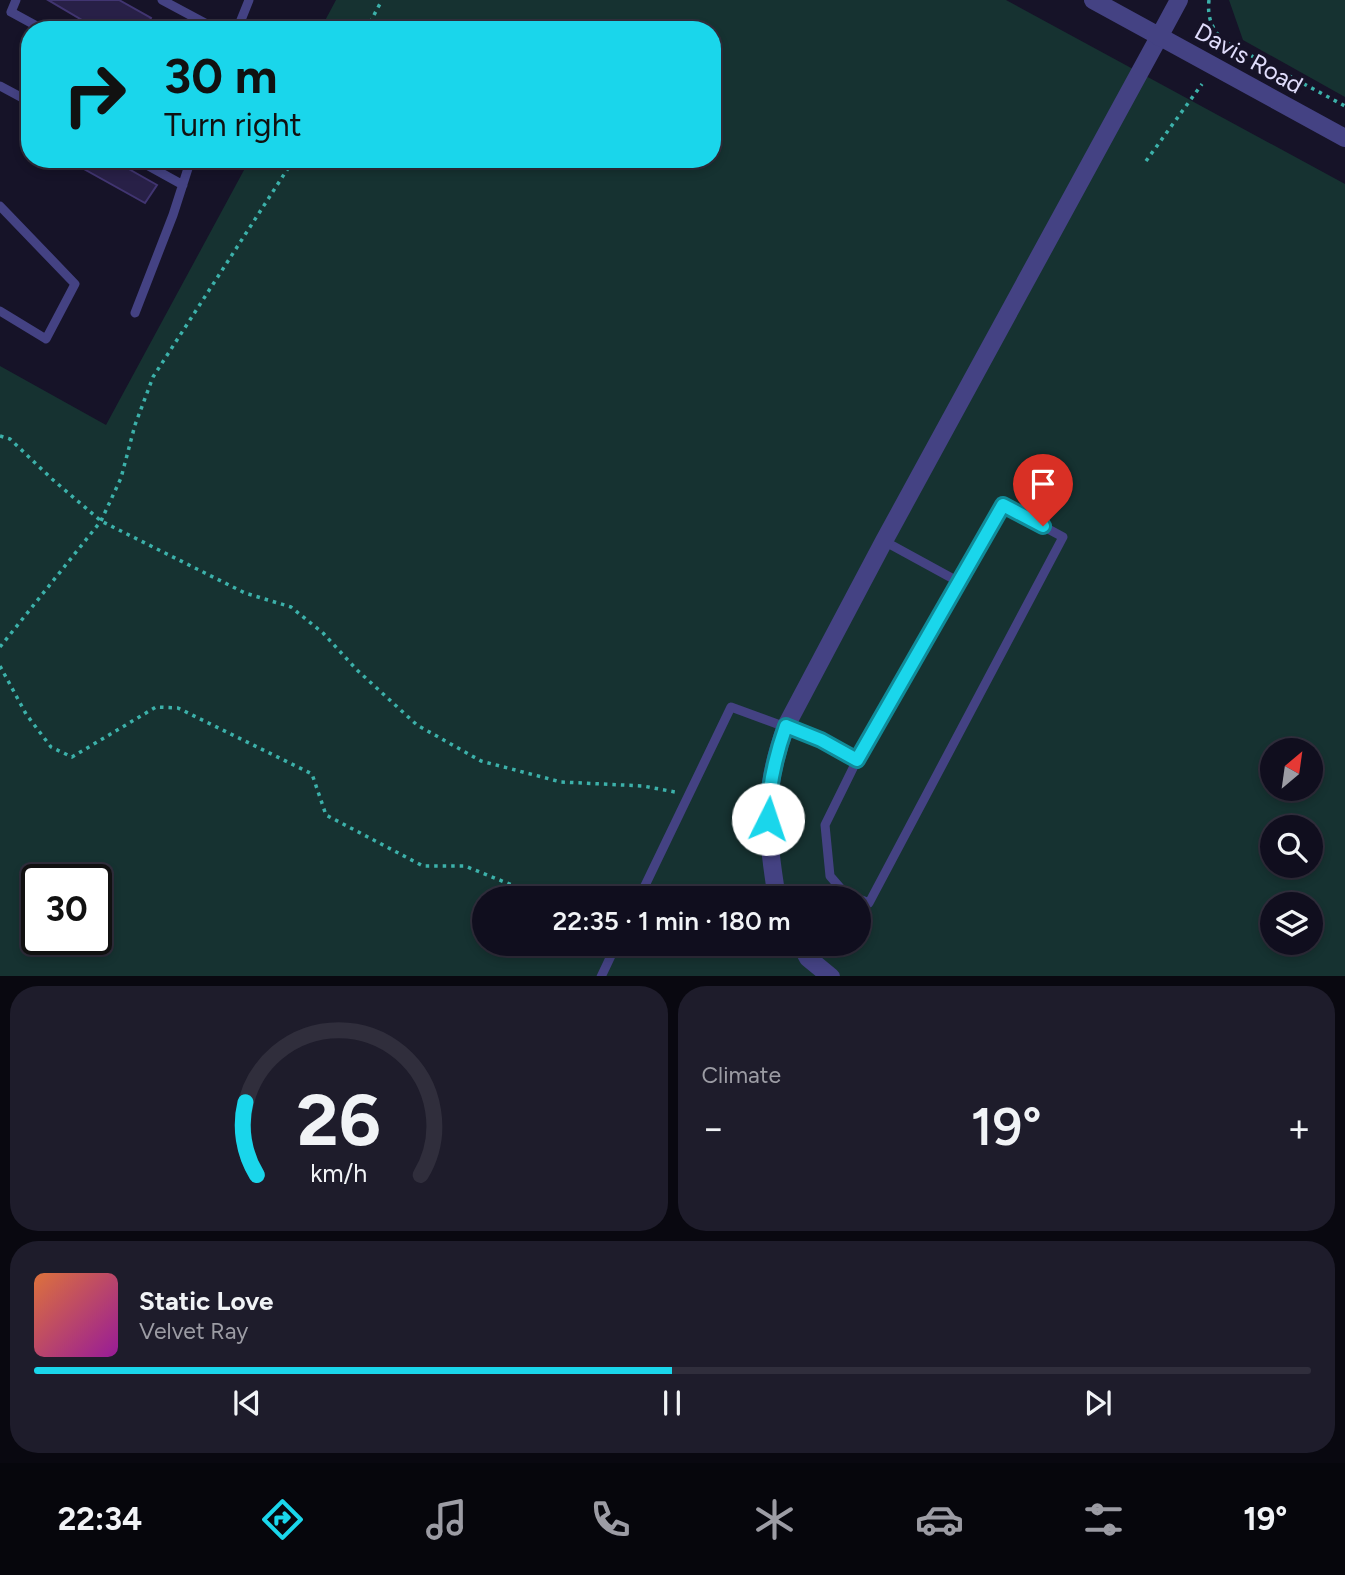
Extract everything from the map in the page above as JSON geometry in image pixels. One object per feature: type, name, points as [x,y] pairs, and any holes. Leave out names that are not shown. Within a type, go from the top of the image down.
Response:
[{"type":"street","name":"Davis Road","points":[[1093,0],[1345,138]]},
{"type":"street","points":[[775,886],[768,843],[768,794],[786,726],[1179,0]]},
{"type":"street","points":[[807,956],[831,976]]},
{"type":"lane","points":[[16,0],[12,12],[28,21]]},
{"type":"lane","points":[[162,0],[201,21]]},
{"type":"lane","points":[[241,21],[249,0]]},
{"type":"lane","points":[[0,86],[21,97]]},
{"type":"lane","points":[[152,168],[183,185]]},
{"type":"lane","points":[[135,313],[188,168]]},
{"type":"lane","points":[[0,206],[75,284],[46,339],[0,311]]},
{"type":"lane","points":[[839,886],[830,876],[825,825],[857,760],[1003,505],[1063,537],[871,899]]},
{"type":"lane","points":[[884,541],[959,582]]},
{"type":"lane","points":[[645,886],[731,707],[821,740],[857,760]]},
{"type":"lane","points":[[601,976],[611,956]]},
{"type":"path","points":[[371,21],[382,0]]},
{"type":"path","points":[[1209,0],[1207,12],[1213,27],[1224,42],[1345,106]]},
{"type":"path","points":[[1146,161],[1202,84]]},
{"type":"path","points":[[0,647],[101,520],[121,478],[135,425],[153,377],[288,168]]},
{"type":"path","points":[[0,436],[10,439],[101,520],[246,593],[291,607],[323,633],[357,670],[418,725],[481,761],[561,782],[643,786],[689,794]]},
{"type":"path","points":[[0,666],[26,715],[51,747],[72,757],[156,707],[178,708],[312,774],[326,815],[423,866],[465,866],[514,886]]},
{"type":"green space","points":[[336,0],[1006,0],[1345,184],[1345,976],[0,976],[0,366],[106,425],[245,168],[721,168],[721,21],[325,21]]},
{"type":"green space","points":[[1229,0],[1345,0],[1345,97],[1243,40]]},
{"type":"building","points":[[48,0],[119,0],[151,18],[150,21],[84,21]]},
{"type":"building","points":[[82,168],[127,168],[157,185],[145,203]]},
{"type":"route","points":[[768,819],[768,794],[786,726],[821,740],[857,760],[1003,505],[1043,526]]}]
